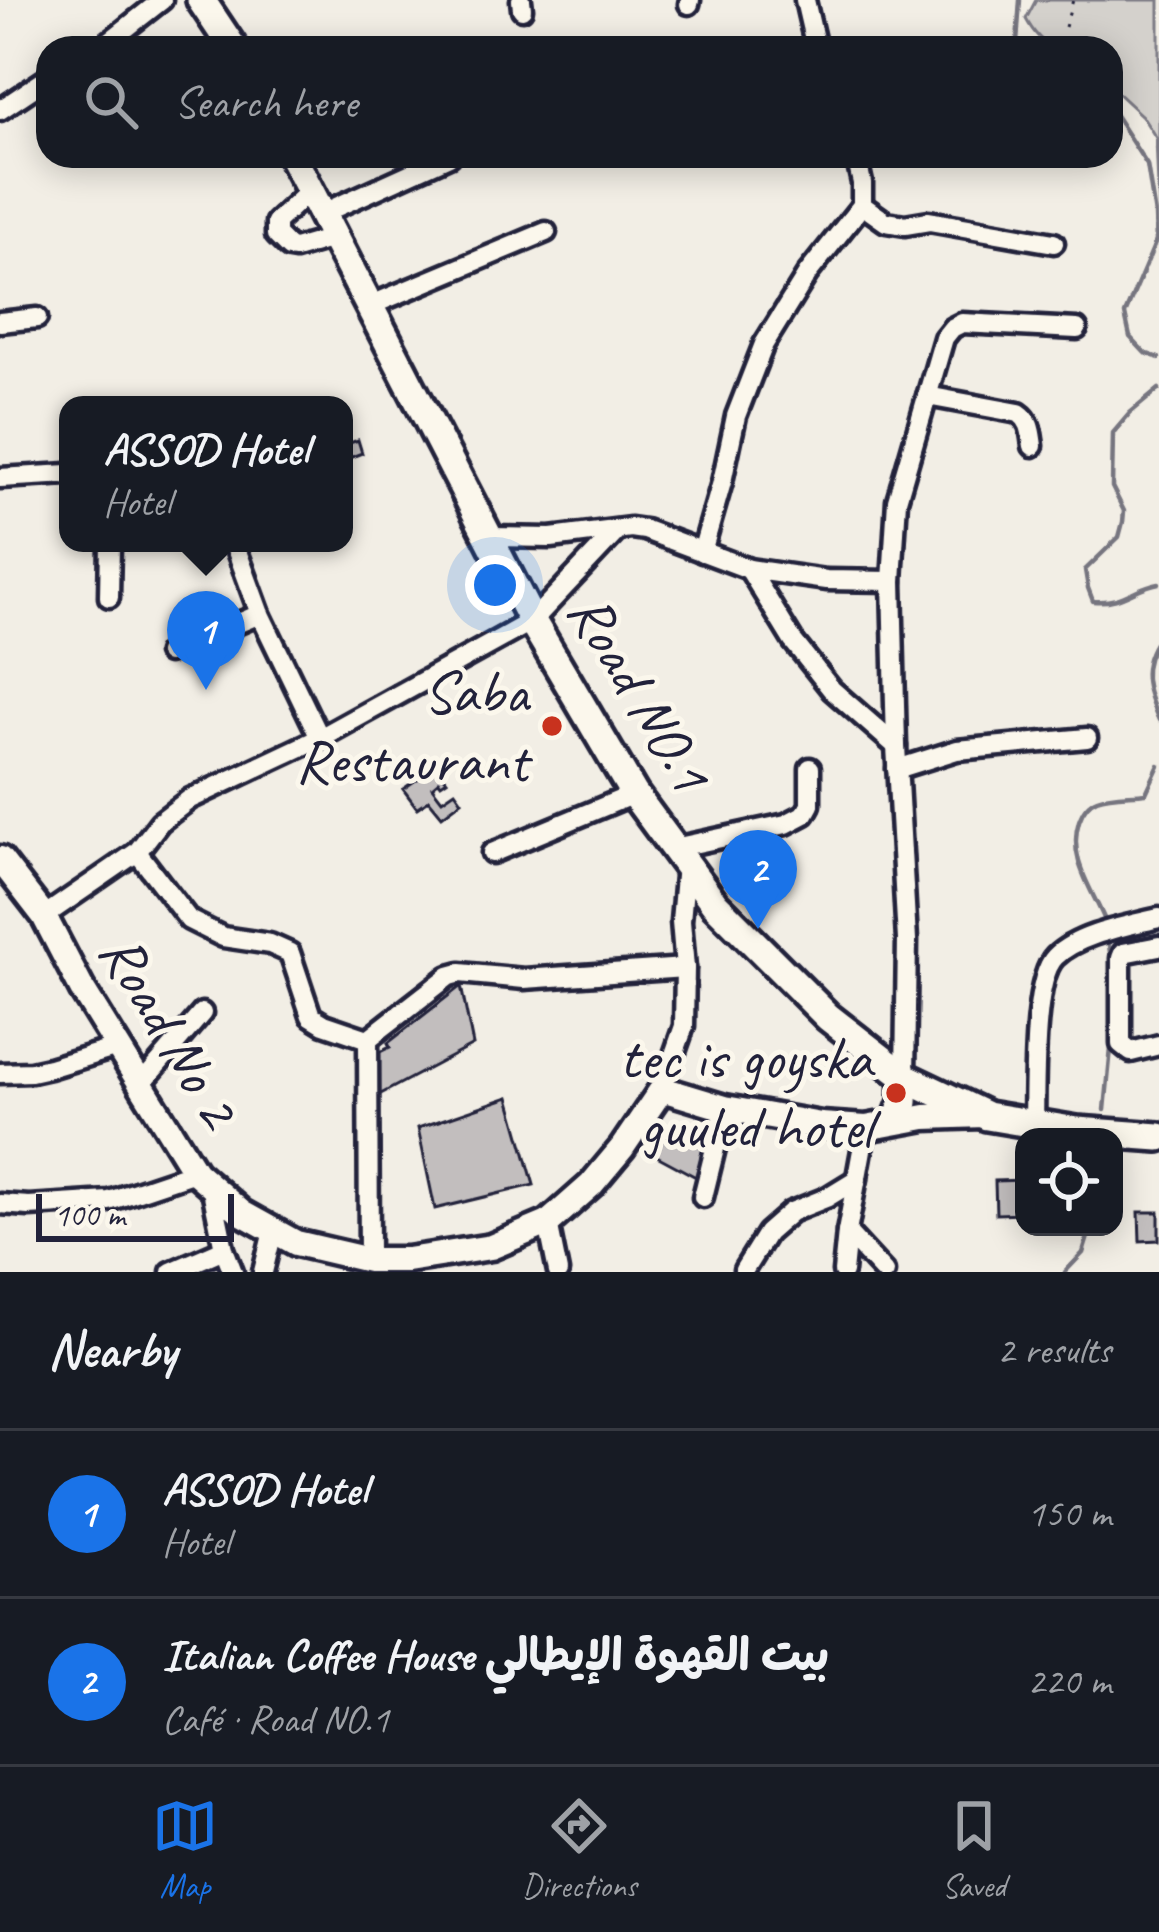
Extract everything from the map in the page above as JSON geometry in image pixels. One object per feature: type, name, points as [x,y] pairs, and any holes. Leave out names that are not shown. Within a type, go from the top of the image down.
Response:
[{"type":"highway","points":[[201,0],[225,36]]},
{"type":"highway","name":"Road NO.1","points":[[298,168],[532,621],[634,794],[715,904],[828,1017],[905,1077],[987,1116],[1038,1128]]},
{"type":"highway","points":[[897,1120],[905,1077]]},
{"type":"highway","name":"Road NO.1","points":[[1123,1134],[1159,1137]]},
{"type":"main road","name":"Road No 2","points":[[0,859],[44,916],[82,989],[204,1181],[242,1213],[296,1243],[369,1260],[406,1260],[491,1247],[548,1223],[591,1185],[662,1089]]},
{"type":"main road","points":[[662,1089],[725,1108],[866,1128],[957,1114],[987,1116]]},
{"type":"street","points":[[116,36],[162,0]]},
{"type":"street","points":[[805,0],[813,36]]},
{"type":"street","points":[[0,110],[36,86]]},
{"type":"street","points":[[321,214],[423,168]]},
{"type":"street","points":[[702,552],[736,416],[764,344],[808,273],[862,205],[859,168]]},
{"type":"street","points":[[862,205],[886,222],[929,221],[1054,242]]},
{"type":"street","points":[[369,306],[546,232]]},
{"type":"street","points":[[0,322],[37,318]]},
{"type":"street","points":[[905,1077],[907,940],[892,581],[897,500],[944,338],[952,328],[962,323],[1077,328]]},
{"type":"street","points":[[927,395],[1019,412],[1027,418],[1033,446]]},
{"type":"street","points":[[0,478],[59,475]]},
{"type":"street","points":[[488,537],[551,538],[631,528],[749,569],[826,580],[892,581]]},
{"type":"street","points":[[44,916],[136,852],[160,822],[190,799],[320,738],[532,621],[617,531]]},
{"type":"street","points":[[109,597],[110,552]]},
{"type":"street","points":[[237,552],[260,614],[320,738]]},
{"type":"street","points":[[749,569],[794,641],[832,690],[896,746]]},
{"type":"street","points":[[168,653],[260,614]]},
{"type":"street","points":[[897,770],[958,750],[1087,738]]},
{"type":"street","points":[[662,1089],[684,1026],[680,856],[805,814],[810,805],[810,768]]},
{"type":"street","points":[[492,853],[634,794]]},
{"type":"street","points":[[136,852],[189,920],[223,937],[270,944],[290,953],[311,1016],[368,1040]]},
{"type":"street","points":[[1038,1128],[1043,977],[1054,958],[1094,934],[1159,918]]},
{"type":"street","points":[[1159,946],[1123,953],[1120,979],[1121,1044],[1131,1052],[1159,1045]]},
{"type":"street","points":[[368,1040],[449,976],[460,973],[524,979],[686,968]]},
{"type":"street","points":[[142,1084],[202,1013]]},
{"type":"street","points":[[368,1040],[369,1260]]},
{"type":"street","points":[[0,1073],[31,1072],[118,1047]]},
{"type":"street","points":[[703,1197],[725,1108]]},
{"type":"street","points":[[843,1272],[866,1128]]},
{"type":"street","points":[[744,1270],[767,1233],[791,1212],[857,1179]]},
{"type":"street","points":[[0,1204],[109,1201],[204,1181],[220,1251],[232,1272]]},
{"type":"street","points":[[548,1223],[559,1272]]},
{"type":"street","points":[[263,1272],[273,1231]]},
{"type":"street","points":[[847,1232],[884,1272]]},
{"type":"street","points":[[171,1272],[220,1251]]},
{"type":"street","points":[[205,1272],[220,1251]]},
{"type":"path","points":[[1065,27],[1072,0]]},
{"type":"shaded area","points":[[1036,0],[1159,0],[1159,213],[1156,138],[1123,98],[1123,36],[1038,36],[1026,19]]},
{"type":"building","points":[[358,440],[362,453],[353,456],[353,442]]},
{"type":"building","points":[[436,766],[447,780],[432,787],[442,800],[455,791],[462,801],[442,816],[429,800],[417,808],[403,789]]},
{"type":"building","points":[[461,986],[473,1045],[377,1096],[372,1064],[378,1053]]},
{"type":"building","points":[[509,1097],[534,1185],[435,1209],[418,1128]]},
{"type":"building","points":[[669,1129],[709,1151],[696,1177],[655,1155]]},
{"type":"building","points":[[1015,1180],[1015,1213],[996,1214],[995,1181]]},
{"type":"building","points":[[1139,1212],[1159,1212],[1159,1240],[1140,1241]]},
{"type":"waterway","points":[[1017,36],[1020,0]]},
{"type":"waterway","points":[[1123,128],[1147,165],[1156,241],[1125,314],[1130,337],[1145,353],[1159,358]]},
{"type":"waterway","points":[[1159,389],[1113,433],[1112,487],[1124,511],[1123,522],[1119,537],[1085,570],[1093,601],[1112,600],[1159,583]]},
{"type":"waterway","points":[[1159,637],[1146,668],[1159,720]]},
{"type":"waterway","points":[[1106,923],[1079,861],[1079,821],[1097,799],[1146,793],[1159,765]]},
{"type":"waterway","points":[[1108,938],[1112,967]]},
{"type":"waterway","points":[[1105,1110],[1112,1038]]},
{"type":"waterway","points":[[1065,1272],[1083,1253],[1088,1236]]},
{"type":"place","name":"ASSOD Hotel","points":[[206,690]]},
{"type":"place","name":"Saba Restaurant","points":[[552,726]]},
{"type":"place","name":"Italian Coffee House بيت القهوة الإيطالي","points":[[758,929]]},
{"type":"place","name":"tec is goyska guuled hotel","points":[[896,1093]]}]
